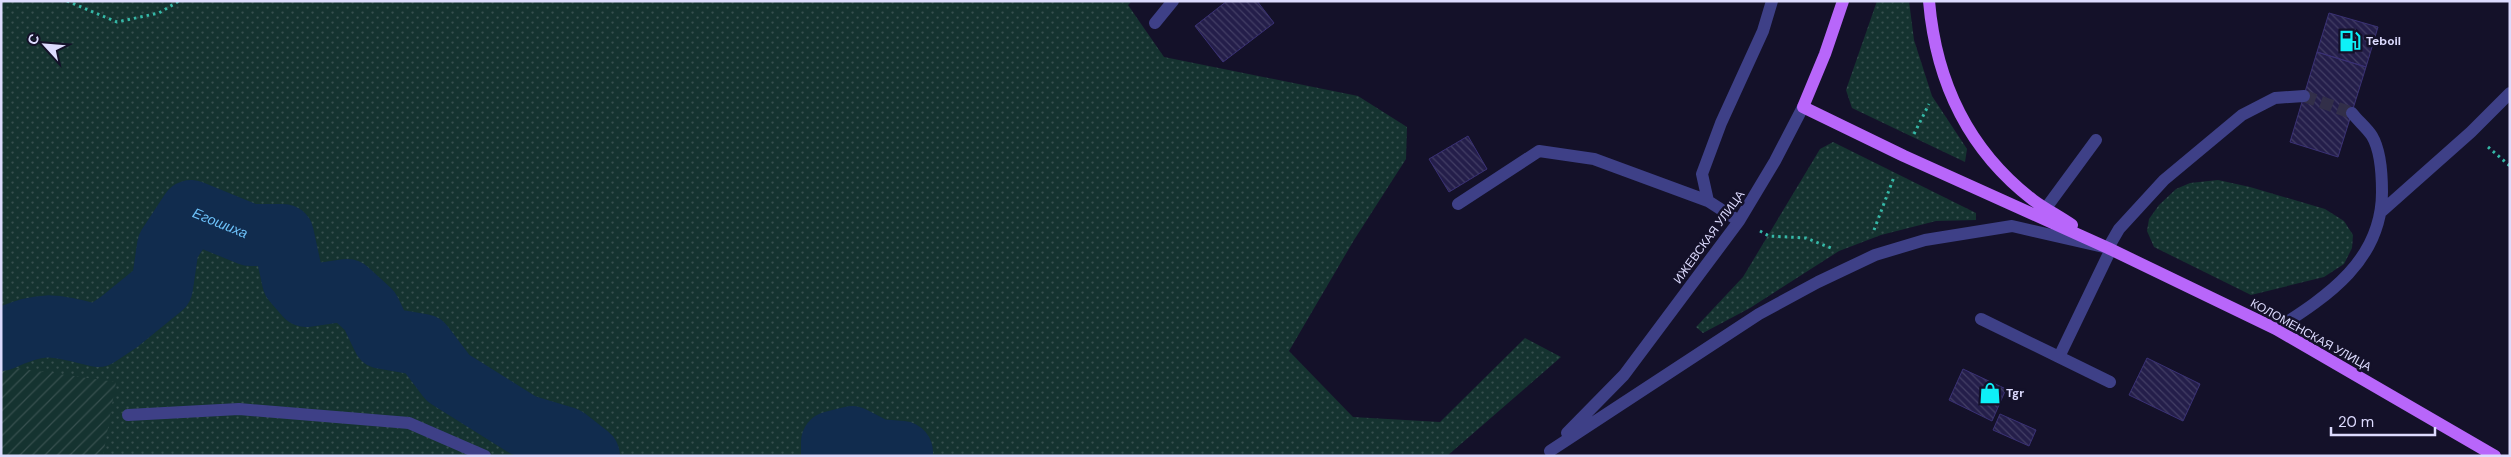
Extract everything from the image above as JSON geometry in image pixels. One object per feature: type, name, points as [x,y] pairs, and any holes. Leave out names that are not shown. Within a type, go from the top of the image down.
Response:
[{"type":"main road","name":"ИЖЕВСКАЯ УЛИЦА","points":[[1803,107],[1826,54],[1843,1]]},
{"type":"main road","points":[[1929,1],[1946,87],[1964,123],[1990,160],[2033,200],[2109,248]]},
{"type":"main road","points":[[1803,107],[1904,156],[2109,248]]},
{"type":"main road","name":"КОЛОМЕНСКАЯ УЛИЦА","points":[[2109,248],[2276,329],[2495,456]]},
{"type":"street","points":[[1155,23],[1174,1]]},
{"type":"street","points":[[1708,201],[1702,174],[1721,123],[1763,31],[1772,1]]},
{"type":"street","points":[[2382,211],[2471,132],[2510,93]]},
{"type":"street","points":[[2059,357],[2119,229],[2164,180],[2242,115],[2275,98],[2304,96]]},
{"type":"street","name":"ИЖЕВСКАЯ УЛИЦА","points":[[1547,453],[1624,374],[1739,221],[1775,161],[1803,107]]},
{"type":"street","points":[[2276,329],[2322,300],[2365,254],[2377,232],[2382,211],[2382,174],[2372,137],[2352,113]]},
{"type":"street","points":[[2046,208],[2096,140]]},
{"type":"street","points":[[1458,204],[1539,151],[1594,159],[1708,201],[1739,221]]},
{"type":"street","points":[[1547,453],[1759,314],[1858,263],[1925,240],[2012,226],[2109,248]]},
{"type":"street","points":[[1981,319],[2110,382]]},
{"type":"street","points":[[128,415],[239,409],[408,423],[485,456]]},
{"type":"path","points":[[67,1],[117,22],[159,13],[179,1]]},
{"type":"path","points":[[1912,137],[1932,96]]},
{"type":"path","points":[[1873,231],[1896,174]]},
{"type":"path","points":[[1739,221],[1769,236],[1806,238],[1839,251],[1858,263]]},
{"type":"green space","points":[[1,1],[1132,1],[1128,5],[1164,57],[1358,96],[1407,127],[1406,159],[1354,240],[1289,351],[1353,417],[1440,422],[1525,338],[1561,357],[1447,456],[1,456]]},
{"type":"green space","points":[[1877,1],[1909,1],[1914,40],[1932,96],[1967,149],[1965,162],[1852,108],[1846,90]]},
{"type":"green space","points":[[1833,142],[1976,213],[1976,220],[1936,221],[1881,235],[1839,251],[1750,308],[1703,333],[1696,327],[1743,277],[1820,149]]},
{"type":"green space","points":[[2218,180],[2250,187],[2325,209],[2344,221],[2353,235],[2352,248],[2344,264],[2324,277],[2251,295],[2154,247],[2147,231],[2149,219],[2159,205],[2176,189],[2190,183]]},
{"type":"green space","points":[[1,366],[116,382],[103,456],[1,456]]},
{"type":"building","points":[[1227,1],[1257,1],[1274,23],[1223,62],[1195,26]]},
{"type":"building","points":[[2329,13],[2378,27],[2366,67],[2317,52]]},
{"type":"building","points":[[2317,52],[2366,67],[2338,157],[2290,142]]},
{"type":"building","points":[[1468,136],[1487,169],[1449,192],[1429,159]]},
{"type":"building","points":[[2147,358],[2200,384],[2183,421],[2129,395]]},
{"type":"building","points":[[1963,369],[2006,389],[1992,421],[1949,400]]},
{"type":"building","points":[[2000,414],[2036,430],[2029,446],[1993,430]]},
{"type":"waterway","name":"Егошиха","points":[[1,340],[28,329],[49,326],[98,336],[119,322],[162,287],[168,246],[191,211],[250,235],[283,235],[293,281],[306,296],[347,290],[370,311],[383,338],[423,345],[448,378],[523,425],[566,438],[589,456]]},
{"type":"waterway","name":"Егошиха","points":[[832,456],[832,442],[852,437],[877,450],[902,452],[901,456]]},
{"type":"tunnel","points":[[2304,96],[2352,113]]},
{"type":"place","name":"Teboil","points":[[2350,41]]},
{"type":"place","name":"Tgr","points":[[1990,393]]}]
